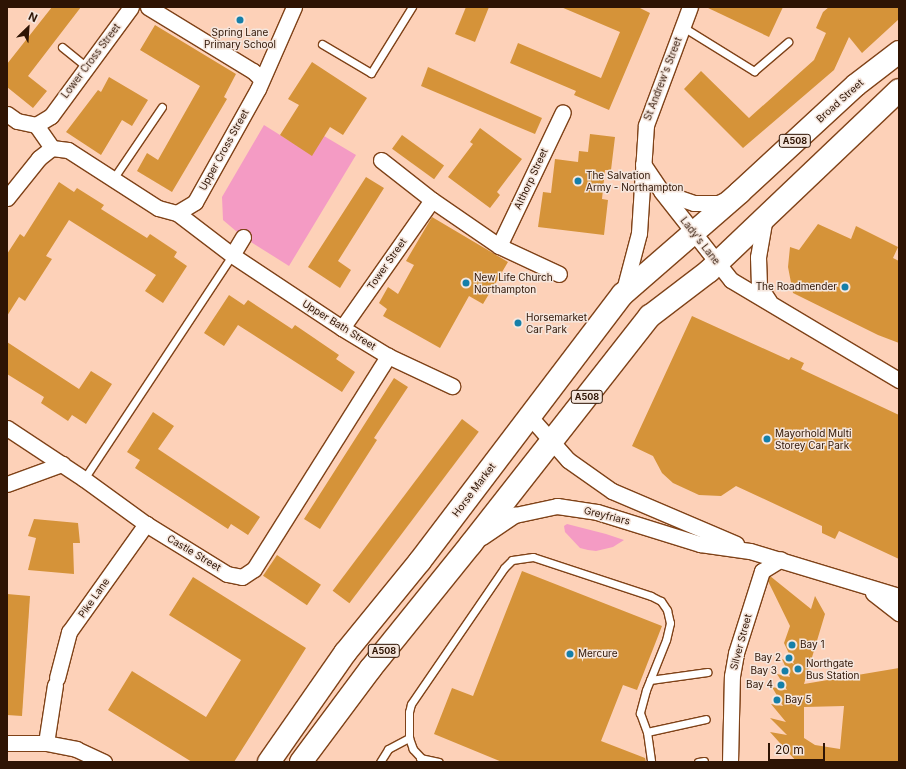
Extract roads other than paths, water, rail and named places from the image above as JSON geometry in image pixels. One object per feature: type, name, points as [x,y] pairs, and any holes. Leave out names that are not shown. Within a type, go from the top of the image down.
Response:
[{"type":"highway","name":"Broad Street","points":[[693,232],[739,193],[856,85],[899,52]]},
{"type":"highway","name":"A508","points":[[301,762],[371,668],[552,442],[650,316],[717,263],[899,90]]},
{"type":"highway","name":"Horse Market","points":[[270,762],[345,653],[420,561],[531,418],[623,294],[693,232]]},
{"type":"street","name":"Lower Cross Street","points":[[36,125],[50,116],[131,7]]},
{"type":"street","points":[[148,7],[253,71],[261,79]]},
{"type":"street","name":"Upper Cross Street","points":[[177,213],[195,202],[258,89],[261,79],[294,7]]},
{"type":"street","name":"St Andrew's Street","points":[[623,294],[640,232],[646,125],[690,7]]},
{"type":"street","name":"Althorp Street","points":[[499,246],[563,112]]},
{"type":"street","points":[[7,114],[17,121],[36,125],[52,148],[38,158],[7,198]]},
{"type":"street","name":"Upper Bath Street","points":[[52,148],[68,150],[158,208],[177,213],[232,255],[342,328],[388,356],[452,386]]},
{"type":"street","points":[[381,160],[432,200],[499,246],[559,274]]},
{"type":"street","name":"Lady's Lane","points":[[644,164],[661,192],[731,280],[899,380]]},
{"type":"street","points":[[661,192],[694,203],[718,203],[739,193]]},
{"type":"street","name":"Tower Street","points":[[342,328],[432,200]]},
{"type":"street","name":"Lady's Lane","points":[[765,216],[758,257],[759,286],[770,303]]},
{"type":"street","points":[[232,255],[243,237]]},
{"type":"street","name":"Castle Street","points":[[7,428],[84,479],[146,524],[227,574],[242,577],[254,569],[388,356]]},
{"type":"street","name":"Greyfriars","points":[[531,418],[568,460],[612,491],[750,551]]},
{"type":"street","points":[[7,484],[62,464]]},
{"type":"street","name":"Greyfriars","points":[[471,544],[515,515],[557,506],[597,512],[700,544],[750,551],[781,559],[863,586],[899,596]]},
{"type":"street","name":"Pike Lane","points":[[46,743],[56,681],[69,632],[146,524]]},
{"type":"street","name":"Silver Street","points":[[730,762],[732,676],[736,653],[762,571],[781,559]]},
{"type":"street","points":[[863,586],[899,613]]},
{"type":"street","points":[[7,743],[46,743],[76,749],[104,762]]},
{"type":"lane","points":[[322,44],[372,73],[412,7]]},
{"type":"lane","points":[[683,27],[754,71],[788,42]]},
{"type":"lane","points":[[62,47],[87,66]]},
{"type":"lane","points":[[113,179],[162,106]]},
{"type":"lane","points":[[84,479],[232,255]]},
{"type":"lane","points":[[439,762],[423,760],[409,738],[409,712],[411,704],[504,568],[512,560],[522,557],[533,557],[661,601],[667,610],[670,623],[640,713],[647,732],[652,762]]},
{"type":"lane","points":[[650,680],[707,672]]},
{"type":"lane","points":[[647,732],[706,719]]},
{"type":"lane","points":[[380,762],[388,749],[409,738]]},
{"type":"place","name":"Spring Lane Primary School","points":[[240,20]]},
{"type":"place","name":"The Salvation Army - Northampton","points":[[578,181]]},
{"type":"place","name":"New Life Church Northampton","points":[[466,283]]},
{"type":"place","name":"The Roadmender","points":[[845,287]]},
{"type":"place","name":"Horsemarket Car Park","points":[[518,323]]},
{"type":"place","name":"Mayorhold Multi Storey Car Park","points":[[767,439]]},
{"type":"place","name":"Bay 1","points":[[792,645]]},
{"type":"place","name":"Mercure","points":[[570,654]]},
{"type":"place","name":"Bay 2","points":[[789,658]]},
{"type":"place","name":"Northgate Bus Station","points":[[798,669]]},
{"type":"place","name":"Bay 3","points":[[785,671]]},
{"type":"place","name":"Bay 4","points":[[781,685]]},
{"type":"place","name":"Bay 5","points":[[777,700]]}]
